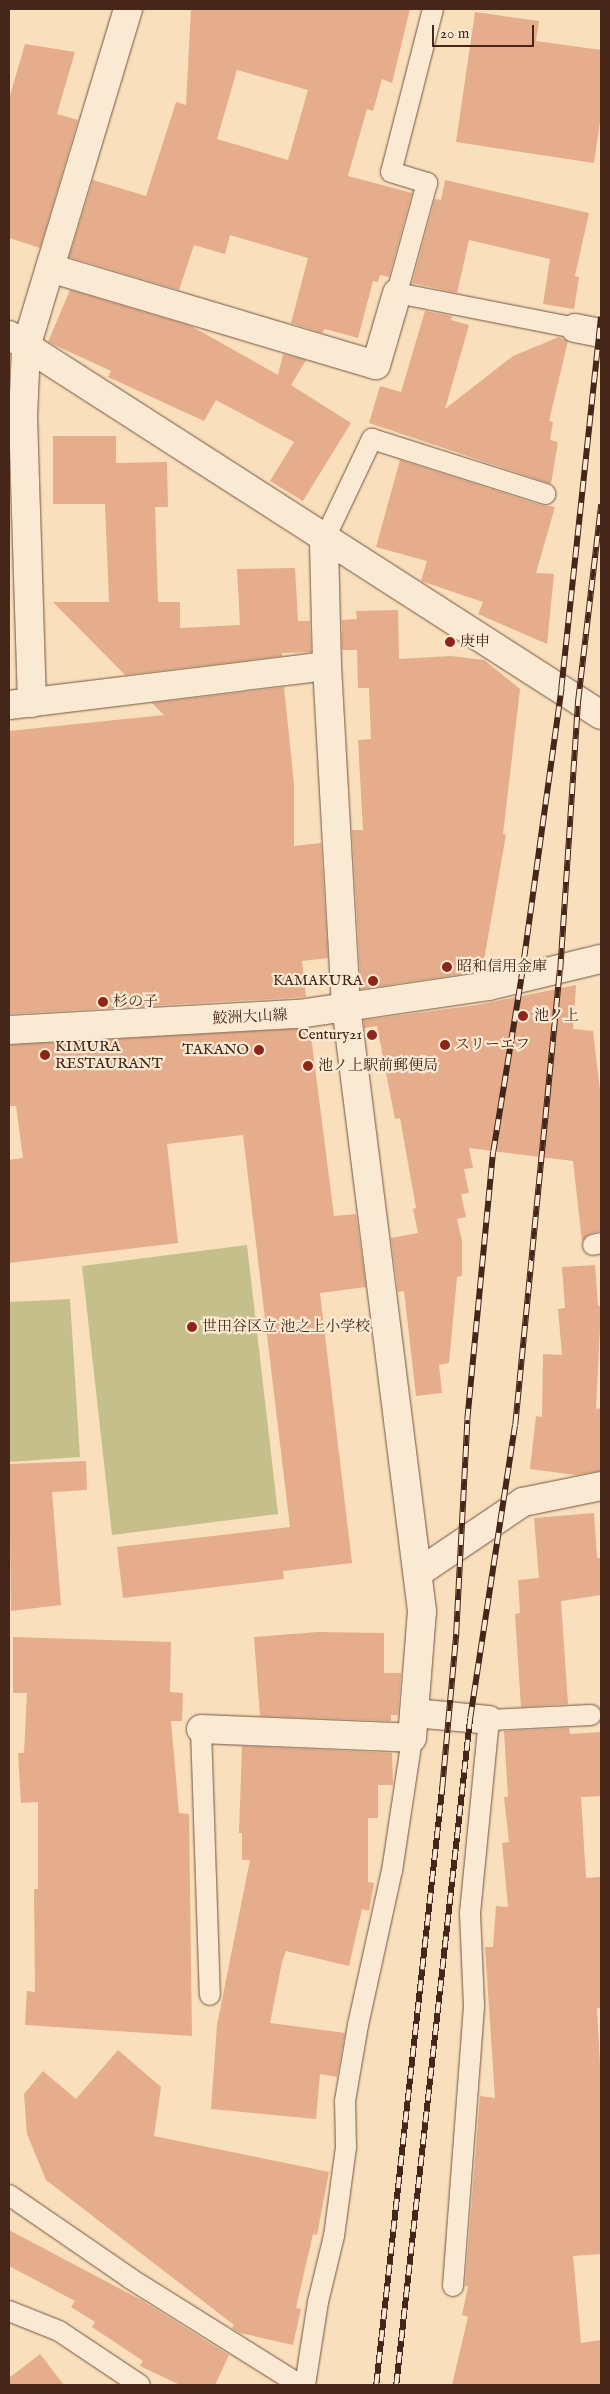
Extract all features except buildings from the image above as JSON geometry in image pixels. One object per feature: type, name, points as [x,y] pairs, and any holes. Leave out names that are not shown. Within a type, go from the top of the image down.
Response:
[{"type":"street","points":[[128,9],[50,268],[17,341],[23,417],[17,532],[20,704],[327,666]]},
{"type":"street","points":[[50,268],[376,365],[397,293]]},
{"type":"street","points":[[17,341],[324,540],[599,713]]},
{"type":"street","points":[[324,540],[327,666],[346,1006],[422,1611],[413,1726]]},
{"type":"street","name":"鮫洲大山線","points":[[9,1030],[299,1014],[489,986],[592,962]]},
{"type":"street","points":[[418,1573],[523,1502],[601,1486]]},
{"type":"street","points":[[201,1728],[413,1726],[489,1720]]},
{"type":"lane","points":[[433,9],[391,172],[427,183],[397,293],[588,330]]},
{"type":"lane","points":[[324,540],[372,439],[546,494]]},
{"type":"lane","points":[[453,2286],[474,2005],[470,1913],[489,1720],[591,1715]]},
{"type":"lane","points":[[9,2195],[131,2279],[300,2384],[334,2236],[346,2147],[345,2101],[392,1871],[413,1726]]},
{"type":"lane","points":[[201,1728],[210,1995]]},
{"type":"lane","points":[[9,2311],[59,2331],[140,2385]]},
{"type":"shaded area","points":[[247,1245],[278,1514],[112,1535],[82,1266]]},
{"type":"shaded area","points":[[70,1299],[80,1457],[9,1462],[9,1302]]},
{"type":"railway","points":[[376,2385],[442,1788],[456,1633],[467,1420],[493,1152],[521,979],[561,689],[601,317]]},
{"type":"railway","points":[[396,2385],[470,1718],[515,1425],[560,970],[578,700],[601,504]]},
{"type":"place","name":"庚申","points":[[450,642]]},
{"type":"place","name":"昭和信用金庫","points":[[447,967]]},
{"type":"place","name":"KAMAKURA","points":[[373,981]]},
{"type":"place","name":"杉の子","points":[[103,1002]]},
{"type":"place","name":"池ノ上","points":[[523,1016]]},
{"type":"place","name":"Century21","points":[[372,1035]]},
{"type":"place","name":"スリーエフ","points":[[445,1045]]},
{"type":"place","name":"TAKANO","points":[[259,1050]]},
{"type":"place","name":"KIMURA RESTAURANT","points":[[45,1055]]},
{"type":"place","name":"池ノ上駅前郵便局","points":[[308,1066]]},
{"type":"place","name":"世田谷区立 池之上小学校","points":[[192,1327]]}]
